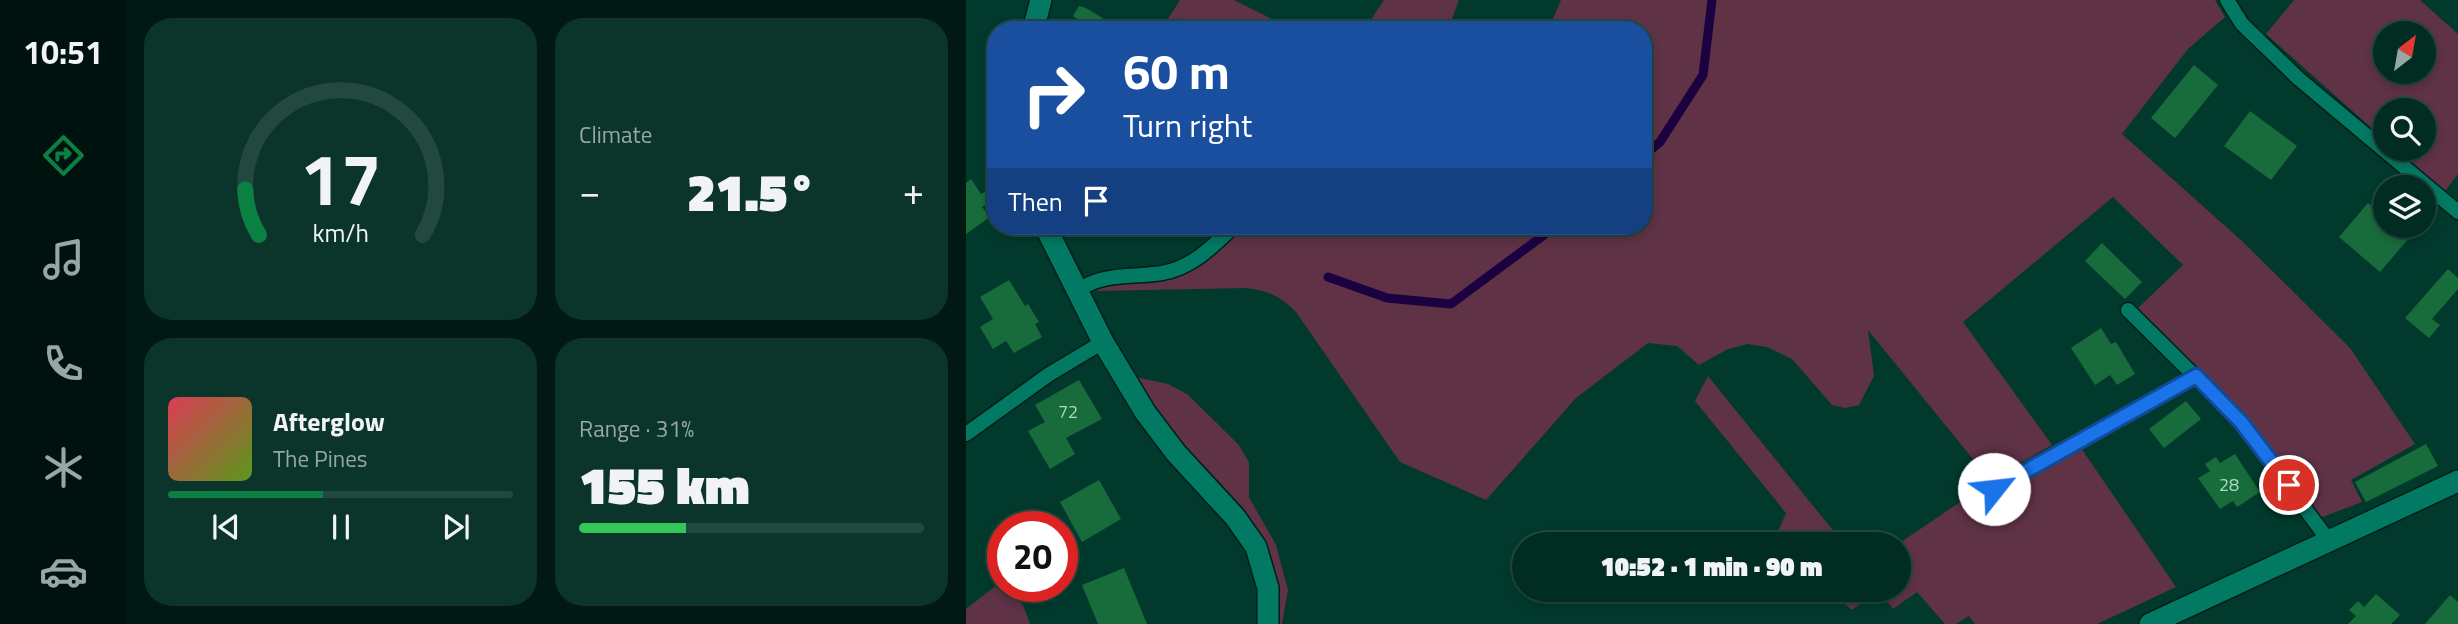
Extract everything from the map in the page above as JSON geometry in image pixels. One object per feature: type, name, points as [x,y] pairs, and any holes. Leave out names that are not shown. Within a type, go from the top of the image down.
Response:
[{"type":"street","points":[[1035,21],[1041,0]]},
{"type":"street","points":[[1050,235],[1103,342],[1161,434],[1248,533],[1265,573],[1268,624]]},
{"type":"street","points":[[2150,624],[2458,481]]},
{"type":"lane","points":[[2227,0],[2242,24],[2299,79],[2458,212]]},
{"type":"lane","points":[[1078,290],[1101,278],[1174,269],[1205,253],[1224,235]]},
{"type":"lane","points":[[2128,310],[2241,422],[2329,541]]},
{"type":"lane","points":[[966,434],[1048,374],[1103,342]]},
{"type":"lane","points":[[1994,489],[2196,376]]},
{"type":"shaded area","points":[[1180,0],[1234,0],[1276,21],[1186,21],[1181,18],[1179,21],[1167,21]]},
{"type":"shaded area","points":[[1384,0],[1459,0],[1451,21],[1370,21]]},
{"type":"shaded area","points":[[1561,0],[2215,0],[2225,17],[2188,49],[2122,134],[2242,241],[2350,348],[2415,444],[2351,480],[2362,502],[2320,518],[2137,309],[2183,265],[2113,197],[1963,322],[2052,445],[1990,480],[1868,330],[1874,376],[1859,405],[1845,408],[1832,405],[1792,359],[1767,347],[1748,344],[1728,349],[1699,365],[1677,346],[1648,343],[1576,398],[1486,500],[1400,462],[1296,312],[1274,295],[1247,288],[1096,291],[1102,285],[1165,277],[1196,267],[1236,235],[1652,235],[1652,21],[1552,21]]},
{"type":"shaded area","points":[[2294,0],[2420,0],[2458,34],[2458,174],[2445,191],[2436,183],[2436,175],[2426,175],[2410,161],[2436,161],[2436,98],[2373,98],[2373,129],[2266,34]]},
{"type":"shaded area","points":[[1708,376],[1834,532],[1778,532],[1786,513],[1695,401]]},
{"type":"shaded area","points":[[1135,377],[1168,384],[1187,394],[1238,444],[1249,462],[1249,497],[1276,545],[1288,590],[1282,624],[1274,624],[1274,580],[1158,418]]},
{"type":"shaded area","points":[[2081,448],[2176,587],[2097,624],[1975,624],[1969,616],[1956,624],[1945,624],[1917,592],[1911,596],[1911,535],[1987,484],[1997,496]]},
{"type":"shaded area","points":[[987,593],[987,602],[1020,602],[1030,624],[966,624],[966,609]]},
{"type":"shaded area","points":[[1842,602],[1863,602],[1852,610]]},
{"type":"shaded area","points":[[1888,602],[1903,602],[1893,609]]},
{"type":"building","points":[[1079,6],[1107,21],[1078,21],[1073,16]]},
{"type":"building","points":[[2194,65],[2218,85],[2175,138],[2151,118]]},
{"type":"building","points":[[2250,111],[2297,146],[2271,180],[2224,146]]},
{"type":"building","points":[[971,179],[981,194],[985,192],[987,195],[987,204],[982,207],[987,213],[987,219],[966,234],[966,183]]},
{"type":"building","points":[[2368,203],[2373,207],[2373,238],[2409,238],[2380,272],[2339,237]]},
{"type":"building","points":[[2102,243],[2142,282],[2125,299],[2085,261]]},
{"type":"building","points":[[2448,269],[2458,278],[2458,289],[2432,319],[2440,325],[2429,338],[2405,318]]},
{"type":"building","points":[[1009,280],[1039,322],[1035,324],[1042,337],[1014,353],[1006,341],[993,349],[980,327],[993,319],[980,297]]},
{"type":"building","points":[[2101,328],[2111,344],[2116,342],[2135,374],[2117,385],[2110,375],[2095,385],[2071,348]]},
{"type":"building","points":[[1079,380],[1102,419],[1066,438],[1075,454],[1050,469],[1028,431],[1045,422],[1035,405]]},
{"type":"building","points":[[2186,401],[2201,419],[2164,448],[2149,429]]},
{"type":"building","points":[[2426,444],[2438,466],[2366,502],[2355,482]]},
{"type":"building","points":[[2235,454],[2260,492],[2237,507],[2233,501],[2220,509],[2198,478],[2210,471],[2205,464],[2216,457],[2220,463]]},
{"type":"building","points":[[1099,480],[1121,519],[1082,542],[1078,535],[1078,511],[1065,511],[1060,502]]},
{"type":"building","points":[[1124,568],[1147,624],[1098,624],[1082,585]]},
{"type":"building","points":[[2376,594],[2400,615],[2391,624],[2348,624],[2356,616],[2349,610],[2358,601],[2364,607]]},
{"type":"building","points":[[2450,595],[2458,602],[2458,624],[2425,624]]},
{"type":"waterway","points":[[1652,149],[1660,142],[1703,75],[1712,0]]},
{"type":"waterway","points":[[1328,277],[1387,298],[1451,304],[1544,235]]},
{"type":"route","points":[[1994,489],[2196,376],[2241,422],[2289,485]]}]
